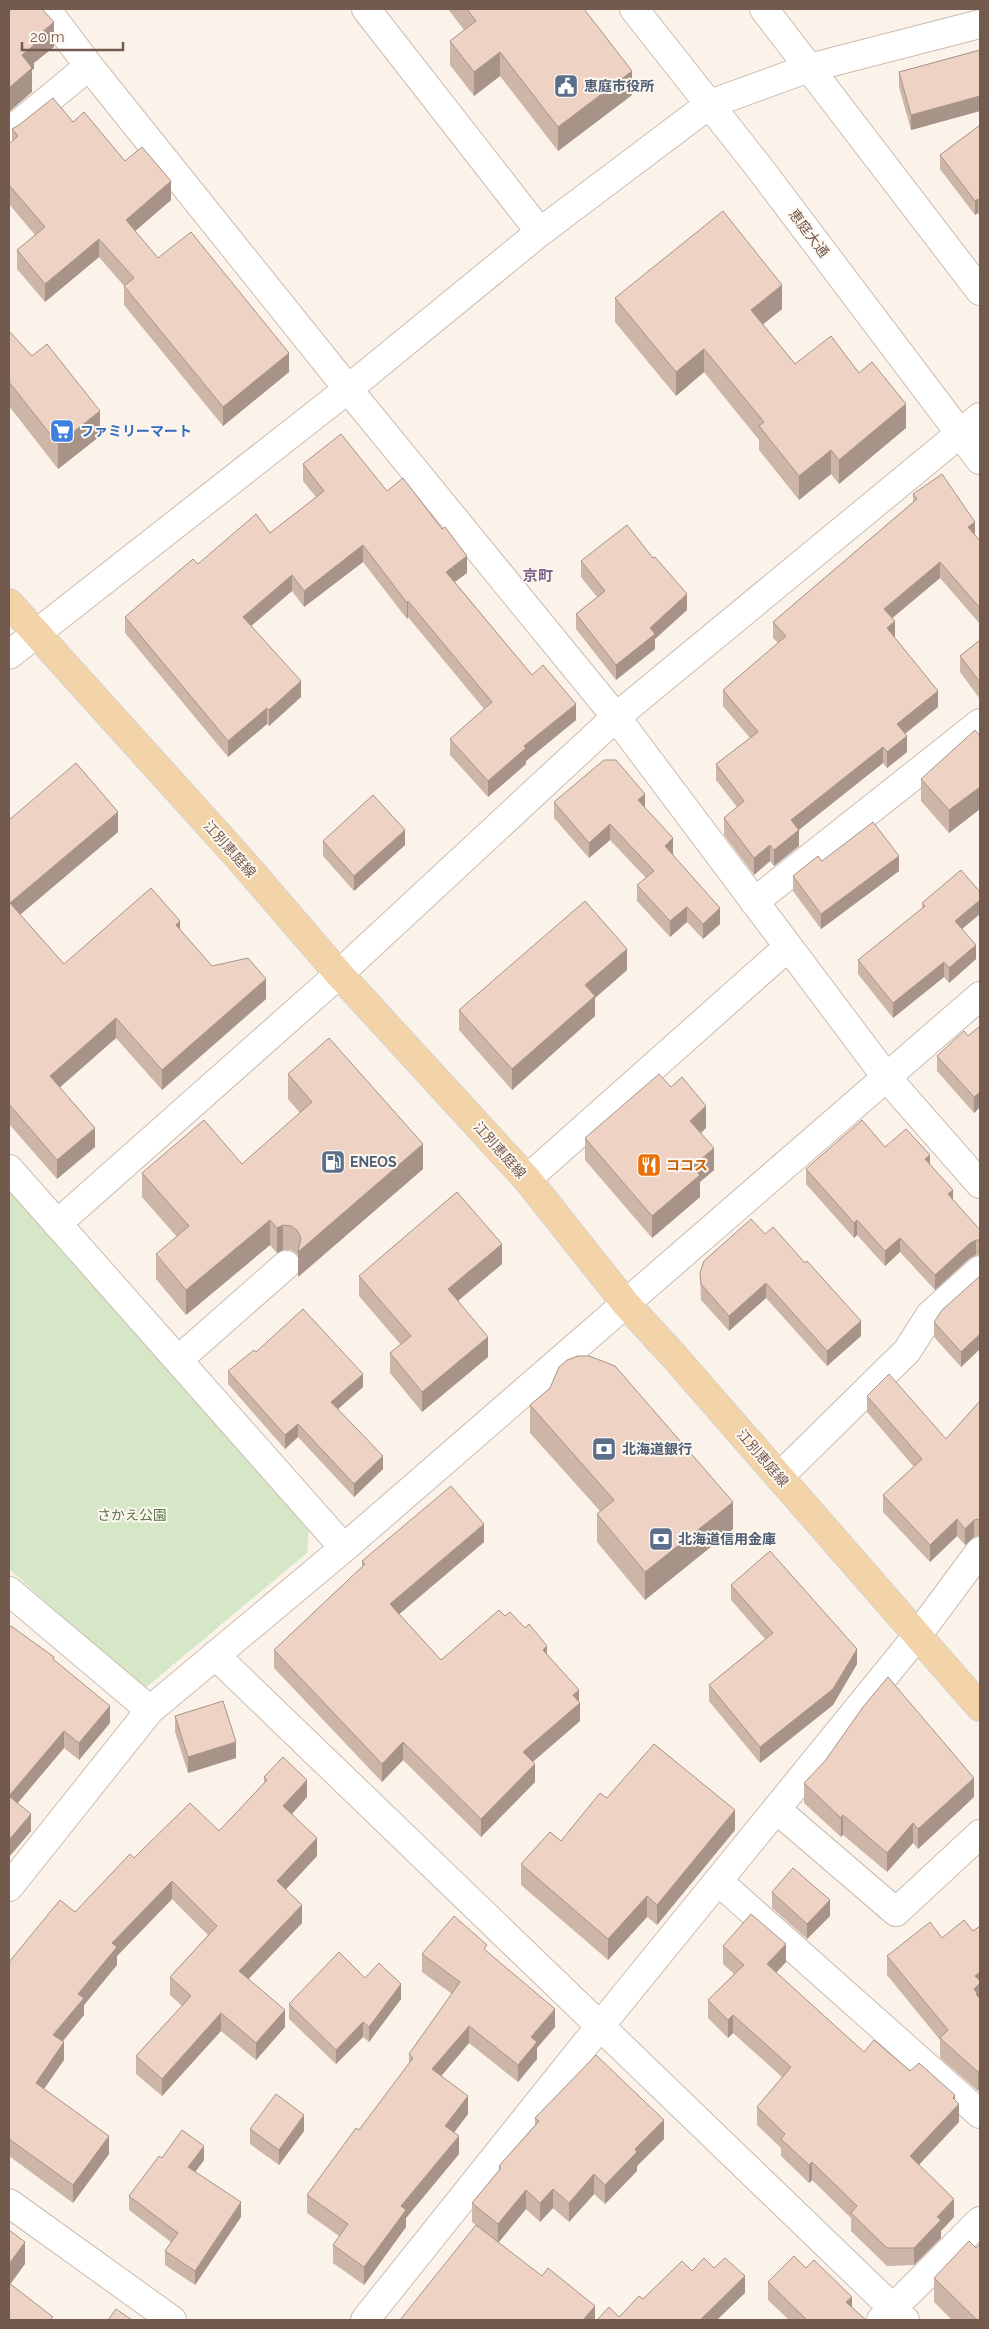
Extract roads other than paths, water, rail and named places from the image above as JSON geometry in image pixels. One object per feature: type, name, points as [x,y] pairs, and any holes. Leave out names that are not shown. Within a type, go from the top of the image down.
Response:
[{"type":"main road","name":"江別恵庭線","points":[[9,603],[240,859],[339,974],[527,1180],[626,1304],[673,1355],[980,1707]]},
{"type":"street","points":[[46,9],[89,66],[348,389],[616,717],[887,1078],[980,1184]]},
{"type":"street","points":[[366,9],[540,232]]},
{"type":"street","name":"恵庭大通","points":[[634,9],[970,425],[980,460]]},
{"type":"street","points":[[764,9],[980,291]]},
{"type":"street","points":[[9,655],[348,389],[540,232],[710,104],[809,68],[980,24]]},
{"type":"street","points":[[9,132],[89,66]]},
{"type":"street","points":[[56,1224],[339,974],[616,717],[970,425]]},
{"type":"street","points":[[754,902],[980,723]]},
{"type":"street","points":[[527,1180],[788,947]]},
{"type":"street","points":[[9,1886],[150,1710],[344,1548],[980,996]]},
{"type":"street","points":[[9,1169],[344,1548]]},
{"type":"street","points":[[178,1360],[286,1265]]},
{"type":"street","points":[[779,1477],[907,1351],[930,1315],[980,1270]]},
{"type":"street","points":[[365,2320],[600,2026],[917,1636],[980,1551]]},
{"type":"street","points":[[9,1592],[150,1710]]},
{"type":"street","points":[[215,1655],[600,2026],[893,2316],[980,2221]]},
{"type":"street","points":[[776,1809],[896,1912],[980,1834]]},
{"type":"street","points":[[718,1881],[980,2114]]},
{"type":"street","points":[[9,2203],[172,2320]]},
{"type":"place","name":"恵庭市役所","points":[[566,86]]},
{"type":"place","name":"ファミリーマート","points":[[62,431]]},
{"type":"place","name":"ENEOS","points":[[333,1162]]},
{"type":"place","name":"ココス","points":[[649,1165]]},
{"type":"place","name":"北海道銀行","points":[[604,1449]]},
{"type":"place","name":"北海道信用金庫","points":[[661,1539]]},
{"type":"district","name":"京町","points":[[538,576]]},
{"type":"park label","name":"さかえ公園","points":[[132,1515]]}]
